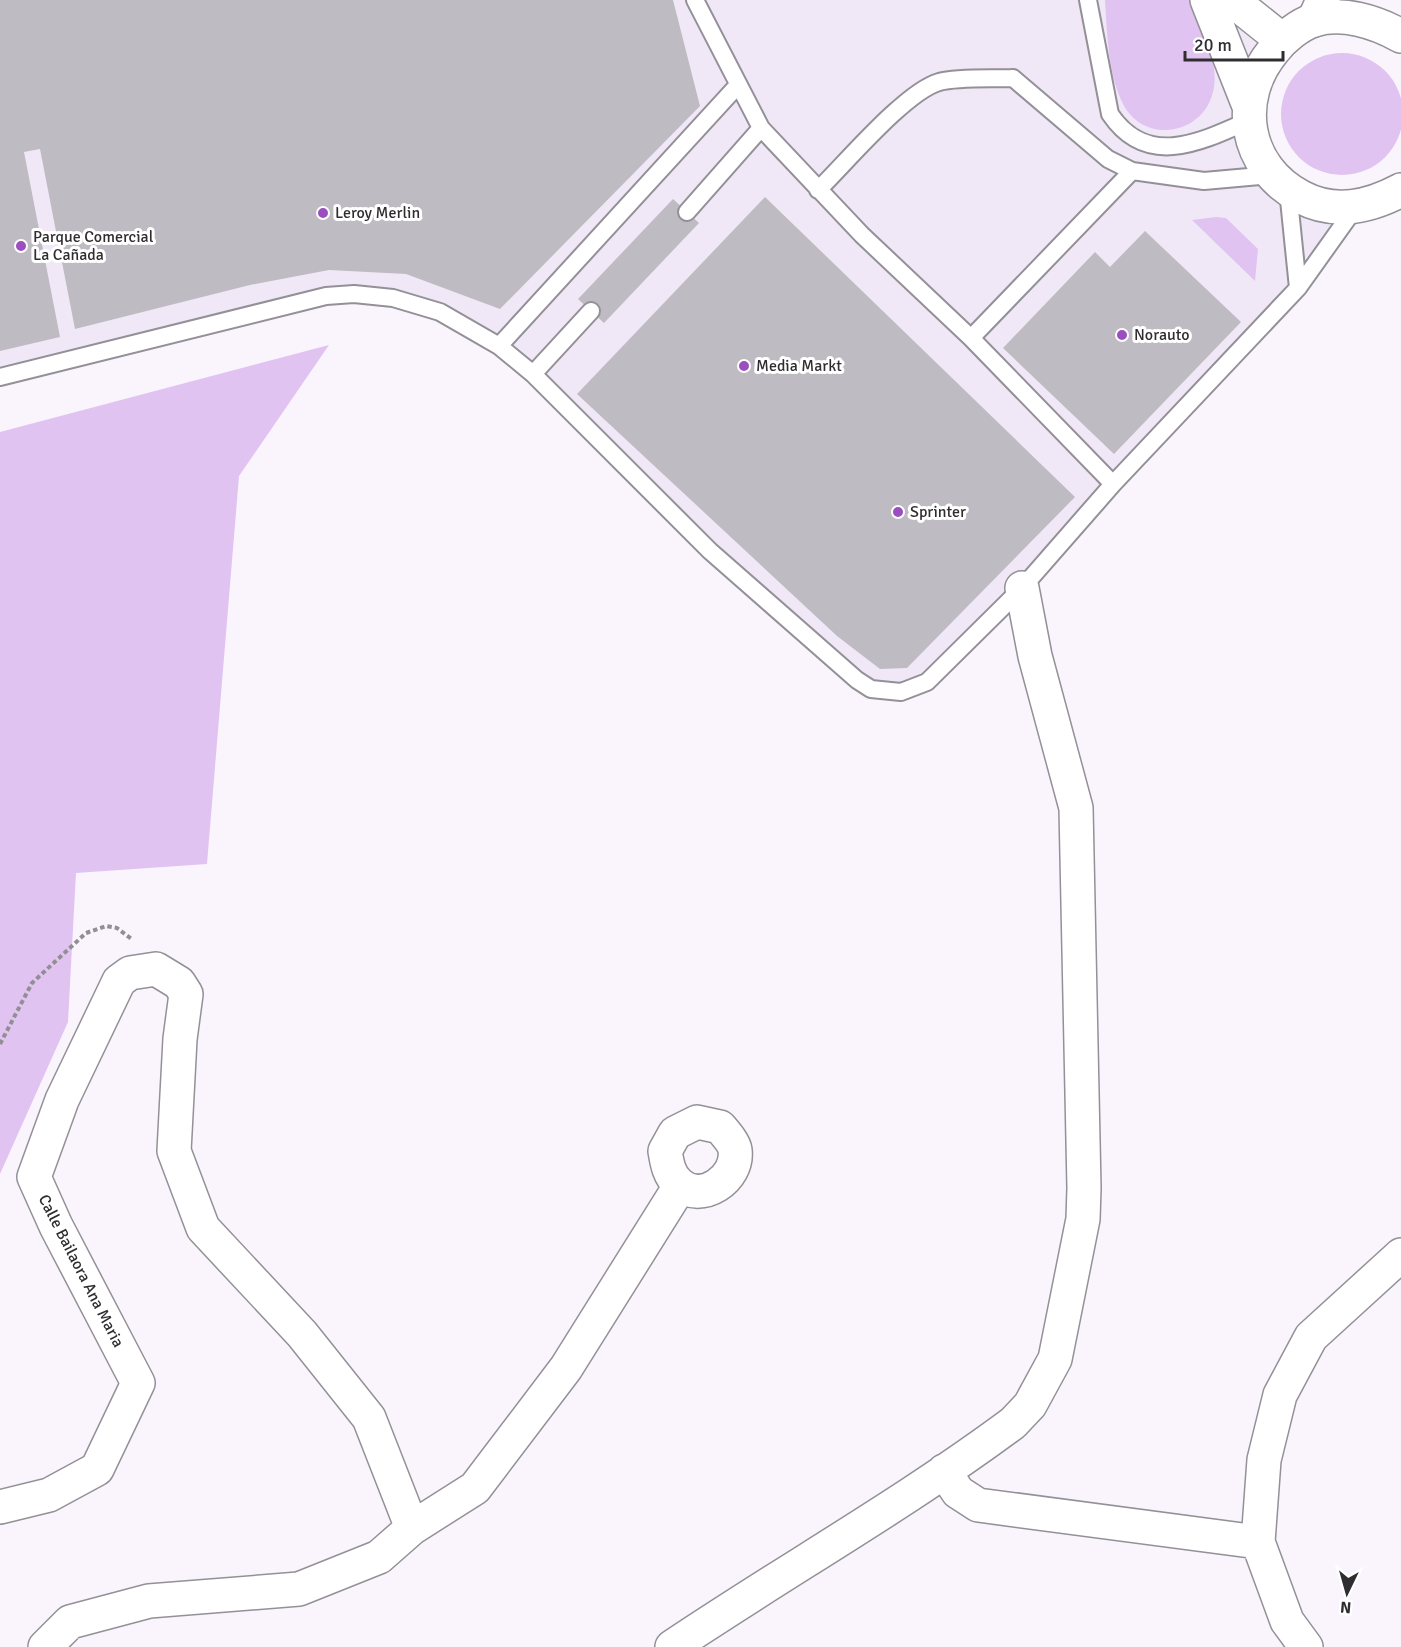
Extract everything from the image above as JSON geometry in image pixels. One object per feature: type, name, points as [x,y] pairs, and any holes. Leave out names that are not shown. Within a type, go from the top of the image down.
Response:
[{"type":"street","points":[[1207,0],[1249,113],[1258,154],[1280,183],[1309,201],[1331,207],[1355,208],[1397,195]]},
{"type":"street","points":[[1232,0],[1282,40]]},
{"type":"street","points":[[1249,113],[1253,86],[1261,66],[1282,40],[1318,10],[1357,9],[1401,36]]},
{"type":"street","points":[[672,1647],[944,1471],[1013,1423],[1030,1405],[1055,1359],[1083,1219],[1084,1120],[1076,808],[1035,656],[1022,588]]},
{"type":"street","points":[[142,969],[156,969],[168,974],[179,983],[186,994],[180,1039],[174,1151],[203,1228],[302,1334],[369,1418],[412,1528]]},
{"type":"street","name":"Calle Bailaora Ana Maria","points":[[0,1507],[49,1495],[97,1469],[138,1383],[56,1226],[34,1177],[62,1100],[119,981],[130,973],[142,969]]},
{"type":"street","points":[[45,1647],[70,1622],[149,1601],[299,1589],[379,1557],[412,1528],[475,1488],[566,1368],[680,1186]]},
{"type":"street","points":[[1306,1647],[1287,1621],[1258,1542],[1264,1460],[1280,1395],[1311,1337],[1401,1255]]},
{"type":"street","points":[[944,1471],[958,1492],[978,1505],[1258,1542]]},
{"type":"lane","points":[[695,0],[761,128],[818,190],[971,338],[1113,484]]},
{"type":"lane","points":[[1088,0],[1110,114],[1120,129],[1134,139],[1152,146],[1172,146],[1204,140],[1249,113]]},
{"type":"lane","points":[[818,190],[913,97],[938,82],[1013,78],[1108,159],[1132,171],[1204,181],[1280,183],[1298,288]]},
{"type":"lane","points":[[499,346],[738,85]]},
{"type":"lane","points":[[687,212],[761,128]]},
{"type":"lane","points":[[971,338],[1132,171]]},
{"type":"lane","points":[[0,377],[326,296],[354,294],[402,300],[440,312],[499,346],[533,374],[710,551],[857,680],[871,689],[901,692],[927,682],[1022,588],[1113,484],[1298,288],[1355,208]]},
{"type":"lane","points":[[533,374],[591,311]]},
{"type":"path","points":[[0,1044],[32,983],[86,933],[106,926],[127,934],[134,942],[142,969]]},
{"type":"shaded area","points":[[0,0],[1232,0],[1282,40],[1261,66],[1271,175],[1355,208],[1298,288],[927,682],[901,692],[857,680],[533,374],[440,312],[354,294],[0,377]]},
{"type":"shaded area","points":[[1105,0],[1190,0],[1209,44],[1215,81],[1207,107],[1198,118],[1186,126],[1172,130],[1158,130],[1132,117],[1123,104],[1114,80],[1109,53]]},
{"type":"shaded area","points":[[1342,53],[1365,58],[1385,71],[1398,91],[1403,114],[1398,137],[1385,157],[1365,170],[1342,175],[1319,170],[1299,157],[1286,137],[1281,114],[1286,91],[1299,71],[1319,58]]},
{"type":"shaded area","points":[[1226,218],[1258,249],[1255,281],[1192,220]]},
{"type":"shaded area","points":[[329,345],[239,476],[207,864],[76,873],[68,1022],[0,1174],[0,432]]},
{"type":"building","name":"Leroy Merlin","points":[[0,0],[673,0],[700,106],[500,309],[406,274],[329,270],[250,285],[75,329],[40,149],[24,152],[60,337],[0,351]]},
{"type":"building","points":[[765,197],[1075,497],[907,668],[880,669],[837,636],[577,394]]},
{"type":"building","points":[[673,199],[699,223],[604,323],[578,299]]},
{"type":"building","name":"Norauto","points":[[1145,231],[1241,322],[1114,454],[1003,348],[1095,252],[1110,267]]},
{"type":"place","name":"Leroy Merlin","points":[[323,213]]},
{"type":"place","name":"Parque Comercial La Cañada","points":[[21,246]]},
{"type":"place","name":"Norauto","points":[[1122,335]]},
{"type":"place","name":"Media Markt","points":[[744,366]]},
{"type":"place","name":"Sprinter","points":[[898,512]]}]
